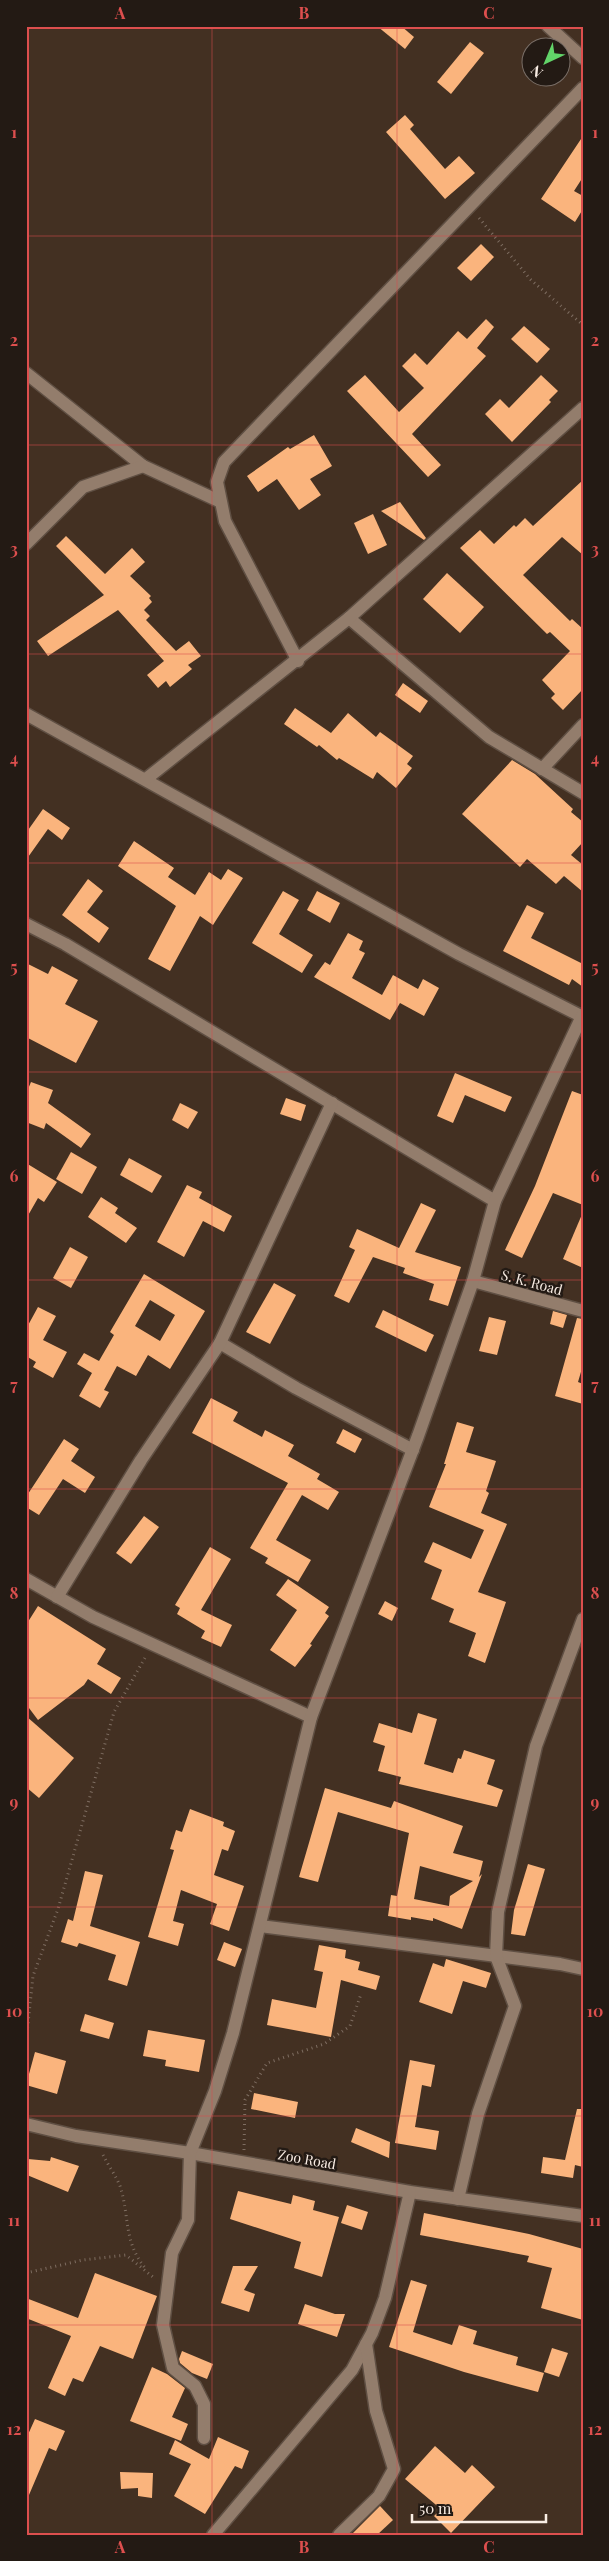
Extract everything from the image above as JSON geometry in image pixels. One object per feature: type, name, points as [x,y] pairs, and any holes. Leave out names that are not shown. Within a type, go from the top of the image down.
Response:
[{"type":"street","points":[[548,26],[583,58]]},
{"type":"street","points":[[298,661],[225,521],[219,501],[217,482],[224,462],[583,88]]},
{"type":"street","points":[[26,373],[143,466],[219,501]]},
{"type":"street","points":[[146,779],[298,661],[581,415]]},
{"type":"street","points":[[26,544],[83,487],[143,466]]},
{"type":"street","points":[[349,618],[489,737],[583,793]]},
{"type":"street","points":[[26,714],[459,954],[582,1016],[495,1201],[473,1280],[413,1450],[311,1717],[260,1926],[215,2091],[190,2153],[188,2220],[172,2253],[163,2325],[173,2368],[194,2386],[204,2404],[204,2438]]},
{"type":"street","points":[[542,769],[583,725]]},
{"type":"street","points":[[26,924],[65,944],[495,1201]]},
{"type":"street","points":[[57,1597],[141,1460],[220,1343],[332,1102]]},
{"type":"street","name":"S. K. Road","points":[[473,1280],[583,1311]]},
{"type":"street","points":[[220,1343],[296,1388],[413,1450]]},
{"type":"street","points":[[26,1579],[92,1617],[311,1717]]},
{"type":"street","points":[[458,2198],[478,2114],[515,2006],[496,1956],[498,1912],[536,1746],[583,1619]]},
{"type":"street","points":[[260,1926],[583,1969]]},
{"type":"street","name":"Zoo Road","points":[[26,2124],[95,2139],[190,2153],[410,2192],[583,2216]]},
{"type":"street","points":[[213,2535],[352,2370],[366,2344],[385,2298],[410,2192]]},
{"type":"street","points":[[339,2535],[379,2496],[394,2469],[376,2411],[366,2344]]},
{"type":"path","points":[[469,205],[531,280],[583,325]]},
{"type":"path","points":[[26,2043],[34,1976],[58,1909],[114,1712],[153,1645]]},
{"type":"path","points":[[244,2163],[245,2100],[267,2063],[324,2044],[350,2026],[361,1994]]},
{"type":"path","points":[[95,2139],[120,2186],[129,2240],[137,2258],[152,2275],[165,2299]]},
{"type":"path","points":[[26,2272],[84,2260],[126,2255],[152,2275]]},
{"type":"building","points":[[377,26],[401,26],[414,37],[405,49]]},
{"type":"building","points":[[470,42],[484,53],[451,94],[437,82]]},
{"type":"building","points":[[405,115],[414,125],[410,129],[445,169],[459,156],[475,173],[445,199],[386,132]]},
{"type":"building","points":[[583,136],[583,177],[574,191],[583,196],[583,209],[575,222],[541,199]]},
{"type":"building","points":[[481,244],[494,257],[471,281],[457,268]]},
{"type":"building","points":[[486,319],[494,327],[477,348],[486,356],[412,434],[441,465],[428,477],[347,391],[365,375],[399,412],[424,388],[402,366],[415,353],[427,365],[458,331],[467,339]]},
{"type":"building","points":[[524,326],[550,349],[537,363],[511,339]]},
{"type":"building","points":[[541,375],[558,391],[549,400],[551,402],[512,442],[485,414],[500,399],[509,408]]},
{"type":"building","points":[[314,435],[332,466],[310,479],[321,495],[299,510],[277,479],[258,492],[247,476],[288,447],[290,449]]},
{"type":"building","points":[[583,480],[583,555],[562,537],[523,575],[570,621],[572,619],[583,629],[583,689],[563,710],[551,698],[555,694],[542,680],[570,651],[550,632],[547,634],[460,548],[480,530],[494,544],[514,525],[516,527],[525,518],[533,526]]},
{"type":"building","points":[[400,502],[426,538],[424,540],[381,511]]},
{"type":"building","points":[[373,514],[387,545],[368,554],[354,523]]},
{"type":"building","points":[[66,536],[105,574],[132,548],[145,562],[130,576],[151,596],[149,598],[152,602],[144,610],[150,616],[146,620],[176,651],[189,641],[201,656],[188,665],[192,669],[170,687],[166,681],[158,688],[147,675],[164,661],[118,610],[48,656],[37,641],[104,595],[56,546]]},
{"type":"building","points":[[447,573],[484,607],[460,633],[423,599]]},
{"type":"building","points":[[403,683],[428,701],[420,713],[395,695]]},
{"type":"building","points":[[295,708],[331,733],[348,713],[376,737],[380,732],[413,756],[407,764],[412,768],[396,788],[377,772],[373,779],[339,758],[337,760],[319,745],[317,747],[284,724]]},
{"type":"building","points":[[512,760],[535,774],[573,809],[571,812],[583,822],[583,842],[571,855],[583,865],[583,892],[564,876],[556,884],[527,859],[520,867],[462,814]]},
{"type":"building","points":[[43,809],[70,828],[62,840],[48,829],[26,860],[26,833]]},
{"type":"building","points":[[134,841],[174,868],[168,877],[195,895],[209,872],[221,880],[228,869],[243,878],[213,925],[200,916],[170,971],[148,959],[176,906],[118,866]]},
{"type":"building","points":[[88,879],[103,891],[87,912],[109,928],[99,943],[62,915]]},
{"type":"building","points":[[283,891],[299,900],[279,934],[313,955],[302,973],[252,943]]},
{"type":"building","points":[[317,891],[340,903],[330,923],[307,910]]},
{"type":"building","points":[[527,905],[544,913],[531,938],[583,964],[583,987],[572,979],[569,985],[503,951]]},
{"type":"building","points":[[348,933],[363,941],[359,950],[365,953],[352,978],[382,995],[393,975],[418,989],[423,979],[439,988],[424,1016],[400,1003],[390,1020],[314,977],[325,962],[330,965]]},
{"type":"building","points":[[26,963],[48,974],[52,966],[78,980],[65,1004],[98,1021],[76,1063],[26,1037]]},
{"type":"building","points":[[455,1073],[512,1097],[505,1112],[465,1095],[453,1123],[437,1116]]},
{"type":"building","points":[[31,1082],[53,1090],[48,1103],[91,1134],[81,1148],[46,1123],[44,1129],[26,1122],[26,1094]]},
{"type":"building","points":[[572,1091],[583,1095],[583,1205],[553,1193],[522,1258],[505,1250],[535,1186]]},
{"type":"building","points":[[286,1098],[306,1105],[301,1121],[280,1114]]},
{"type":"building","points":[[180,1103],[198,1112],[188,1129],[172,1120]]},
{"type":"building","points":[[71,1152],[97,1167],[82,1194],[56,1179]]},
{"type":"building","points":[[129,1158],[162,1176],[152,1193],[120,1175]]},
{"type":"building","points":[[26,1163],[57,1182],[44,1202],[38,1198],[26,1219]]},
{"type":"building","points":[[187,1185],[202,1192],[199,1198],[232,1216],[224,1232],[203,1221],[184,1257],[157,1242]]},
{"type":"building","points":[[101,1197],[118,1208],[115,1213],[137,1228],[126,1243],[88,1217]]},
{"type":"building","points":[[421,1203],[436,1210],[415,1252],[461,1267],[448,1306],[429,1300],[434,1284],[403,1273],[405,1268],[373,1257],[349,1303],[334,1296],[355,1250],[349,1247],[357,1229],[399,1248]]},
{"type":"building","points":[[583,1212],[583,1268],[563,1259]]},
{"type":"building","points":[[70,1247],[88,1257],[71,1288],[53,1278]]},
{"type":"building","points":[[144,1274],[205,1311],[170,1369],[148,1355],[136,1376],[117,1366],[104,1390],[109,1392],[100,1408],[79,1396],[92,1373],[77,1364],[84,1353],[99,1361],[114,1335],[110,1332]],"holes":[[[150,1300],[175,1315],[160,1341],[135,1326]]]},
{"type":"building","points":[[274,1283],[296,1295],[270,1344],[246,1332]]},
{"type":"building","points":[[38,1307],[56,1316],[43,1340],[67,1352],[53,1378],[33,1367],[36,1362],[26,1356],[26,1329]]},
{"type":"building","points":[[383,1310],[434,1335],[426,1352],[375,1327]]},
{"type":"building","points":[[553,1311],[567,1315],[563,1328],[550,1324]]},
{"type":"building","points":[[489,1317],[506,1321],[497,1355],[479,1351]]},
{"type":"building","points":[[577,1318],[583,1319],[583,1365],[578,1382],[583,1384],[583,1404],[555,1396]]},
{"type":"building","points":[[211,1398],[238,1412],[233,1421],[262,1437],[265,1430],[294,1445],[288,1456],[320,1474],[317,1479],[339,1492],[328,1510],[302,1495],[276,1540],[311,1560],[298,1582],[265,1563],[268,1558],[250,1548],[288,1483],[192,1433]]},
{"type":"building","points":[[457,1422],[474,1427],[466,1452],[496,1461],[486,1491],[489,1493],[481,1513],[507,1524],[478,1592],[506,1602],[485,1663],[468,1656],[476,1633],[449,1622],[454,1609],[431,1599],[442,1570],[424,1562],[433,1542],[471,1559],[484,1530],[429,1507],[446,1464],[444,1464]]},
{"type":"building","points":[[343,1429],[362,1439],[355,1453],[336,1443]]},
{"type":"building","points":[[64,1439],[79,1449],[71,1461],[95,1477],[85,1493],[63,1479],[39,1515],[26,1507],[26,1497]]},
{"type":"building","points":[[144,1516],[159,1527],[131,1564],[116,1553]]},
{"type":"building","points":[[210,1547],[231,1559],[201,1610],[232,1625],[221,1647],[201,1638],[205,1631],[177,1614],[180,1608],[175,1605]]},
{"type":"building","points":[[288,1579],[329,1607],[325,1613],[329,1616],[310,1644],[312,1645],[295,1667],[270,1650],[297,1610],[276,1595]]},
{"type":"building","points":[[385,1601],[398,1608],[392,1621],[378,1614]]},
{"type":"building","points":[[38,1606],[106,1649],[97,1664],[121,1678],[111,1694],[88,1679],[84,1685],[38,1720],[26,1704],[26,1625]]},
{"type":"building","points":[[418,1713],[437,1719],[424,1764],[453,1773],[458,1758],[461,1759],[464,1750],[495,1760],[487,1784],[503,1790],[497,1807],[399,1784],[401,1777],[378,1771],[385,1746],[373,1742],[379,1723],[412,1733]]},
{"type":"building","points":[[26,1716],[74,1758],[39,1798],[26,1787]]},
{"type":"building","points":[[325,1788],[391,1808],[394,1801],[463,1826],[453,1853],[483,1861],[479,1877],[482,1874],[462,1929],[433,1918],[433,1921],[411,1917],[411,1920],[388,1916],[391,1895],[397,1896],[409,1833],[338,1812],[318,1882],[299,1877]],"holes":[[[420,1866],[473,1881],[450,1896],[449,1906],[414,1899]]]},
{"type":"building","points":[[190,1809],[224,1822],[223,1826],[235,1831],[228,1851],[222,1849],[214,1875],[244,1886],[229,1931],[210,1924],[217,1904],[181,1890],[173,1921],[184,1924],[178,1946],[148,1937],[174,1850],[170,1849],[176,1830],[182,1832]]},
{"type":"building","points":[[528,1864],[545,1869],[525,1936],[511,1934],[514,1910]]},
{"type":"building","points":[[85,1871],[103,1875],[90,1926],[140,1942],[127,1986],[108,1980],[116,1955],[79,1943],[77,1947],[61,1942],[68,1919],[73,1921]]},
{"type":"building","points":[[224,1942],[242,1949],[235,1967],[217,1960]]},
{"type":"building","points":[[319,1945],[346,1950],[345,1958],[360,1962],[358,1970],[380,1976],[376,1990],[341,1980],[331,2037],[267,2025],[272,1999],[316,2008],[323,1972],[314,1970]]},
{"type":"building","points":[[446,1959],[491,1973],[486,1988],[463,1981],[452,2014],[419,2002],[433,1963],[444,1967]]},
{"type":"building","points":[[85,2014],[114,2023],[109,2039],[80,2031]]},
{"type":"building","points":[[148,2030],[205,2040],[199,2072],[165,2066],[166,2060],[143,2056]]},
{"type":"building","points":[[35,2052],[66,2061],[57,2094],[26,2085]]},
{"type":"building","points":[[410,2060],[435,2065],[431,2087],[422,2085],[415,2127],[439,2131],[436,2150],[395,2143]]},
{"type":"building","points":[[254,2093],[298,2102],[295,2118],[251,2109]]},
{"type":"building","points":[[577,2109],[583,2109],[583,2167],[575,2165],[573,2178],[541,2173],[543,2157],[565,2160]]},
{"type":"building","points":[[356,2128],[390,2142],[389,2158],[351,2142]]},
{"type":"building","points":[[51,2157],[79,2166],[68,2192],[27,2175],[28,2159],[50,2161]]},
{"type":"building","points":[[238,2191],[291,2204],[293,2195],[315,2201],[313,2210],[339,2217],[322,2277],[294,2268],[301,2242],[230,2219]]},
{"type":"building","points":[[347,2205],[368,2212],[362,2230],[341,2223]]},
{"type":"building","points":[[424,2213],[529,2234],[583,2249],[583,2320],[541,2308],[552,2268],[527,2262],[529,2256],[420,2235]]},
{"type":"building","points":[[233,2266],[258,2266],[244,2290],[255,2294],[249,2312],[221,2303]]},
{"type":"building","points":[[95,2273],[157,2296],[133,2359],[100,2346],[83,2382],[73,2378],[65,2396],[48,2388],[71,2336],[26,2318],[26,2298],[78,2318]]},
{"type":"building","points":[[411,2280],[427,2285],[413,2332],[452,2345],[459,2325],[477,2331],[473,2344],[518,2357],[516,2365],[544,2373],[538,2392],[464,2372],[389,2347]]},
{"type":"building","points":[[305,2304],[335,2314],[345,2314],[337,2337],[298,2324]]},
{"type":"building","points":[[552,2348],[568,2353],[559,2377],[544,2372]]},
{"type":"building","points":[[182,2351],[213,2364],[207,2379],[192,2373],[180,2363],[179,2359]]},
{"type":"building","points":[[152,2367],[167,2374],[185,2388],[172,2417],[188,2424],[181,2441],[130,2421]]},
{"type":"building","points":[[35,2419],[65,2431],[56,2451],[49,2448],[26,2502],[26,2439]]},
{"type":"building","points":[[218,2437],[249,2451],[242,2469],[235,2466],[205,2514],[174,2496],[191,2464],[169,2454],[175,2440],[209,2459]]},
{"type":"building","points":[[435,2446],[465,2473],[472,2465],[495,2487],[451,2533],[434,2516],[441,2509],[405,2479]]},
{"type":"building","points":[[120,2472],[153,2473],[152,2498],[138,2496],[138,2488],[121,2489]]},
{"type":"building","points":[[380,2506],[393,2520],[377,2535],[351,2535]]}]
